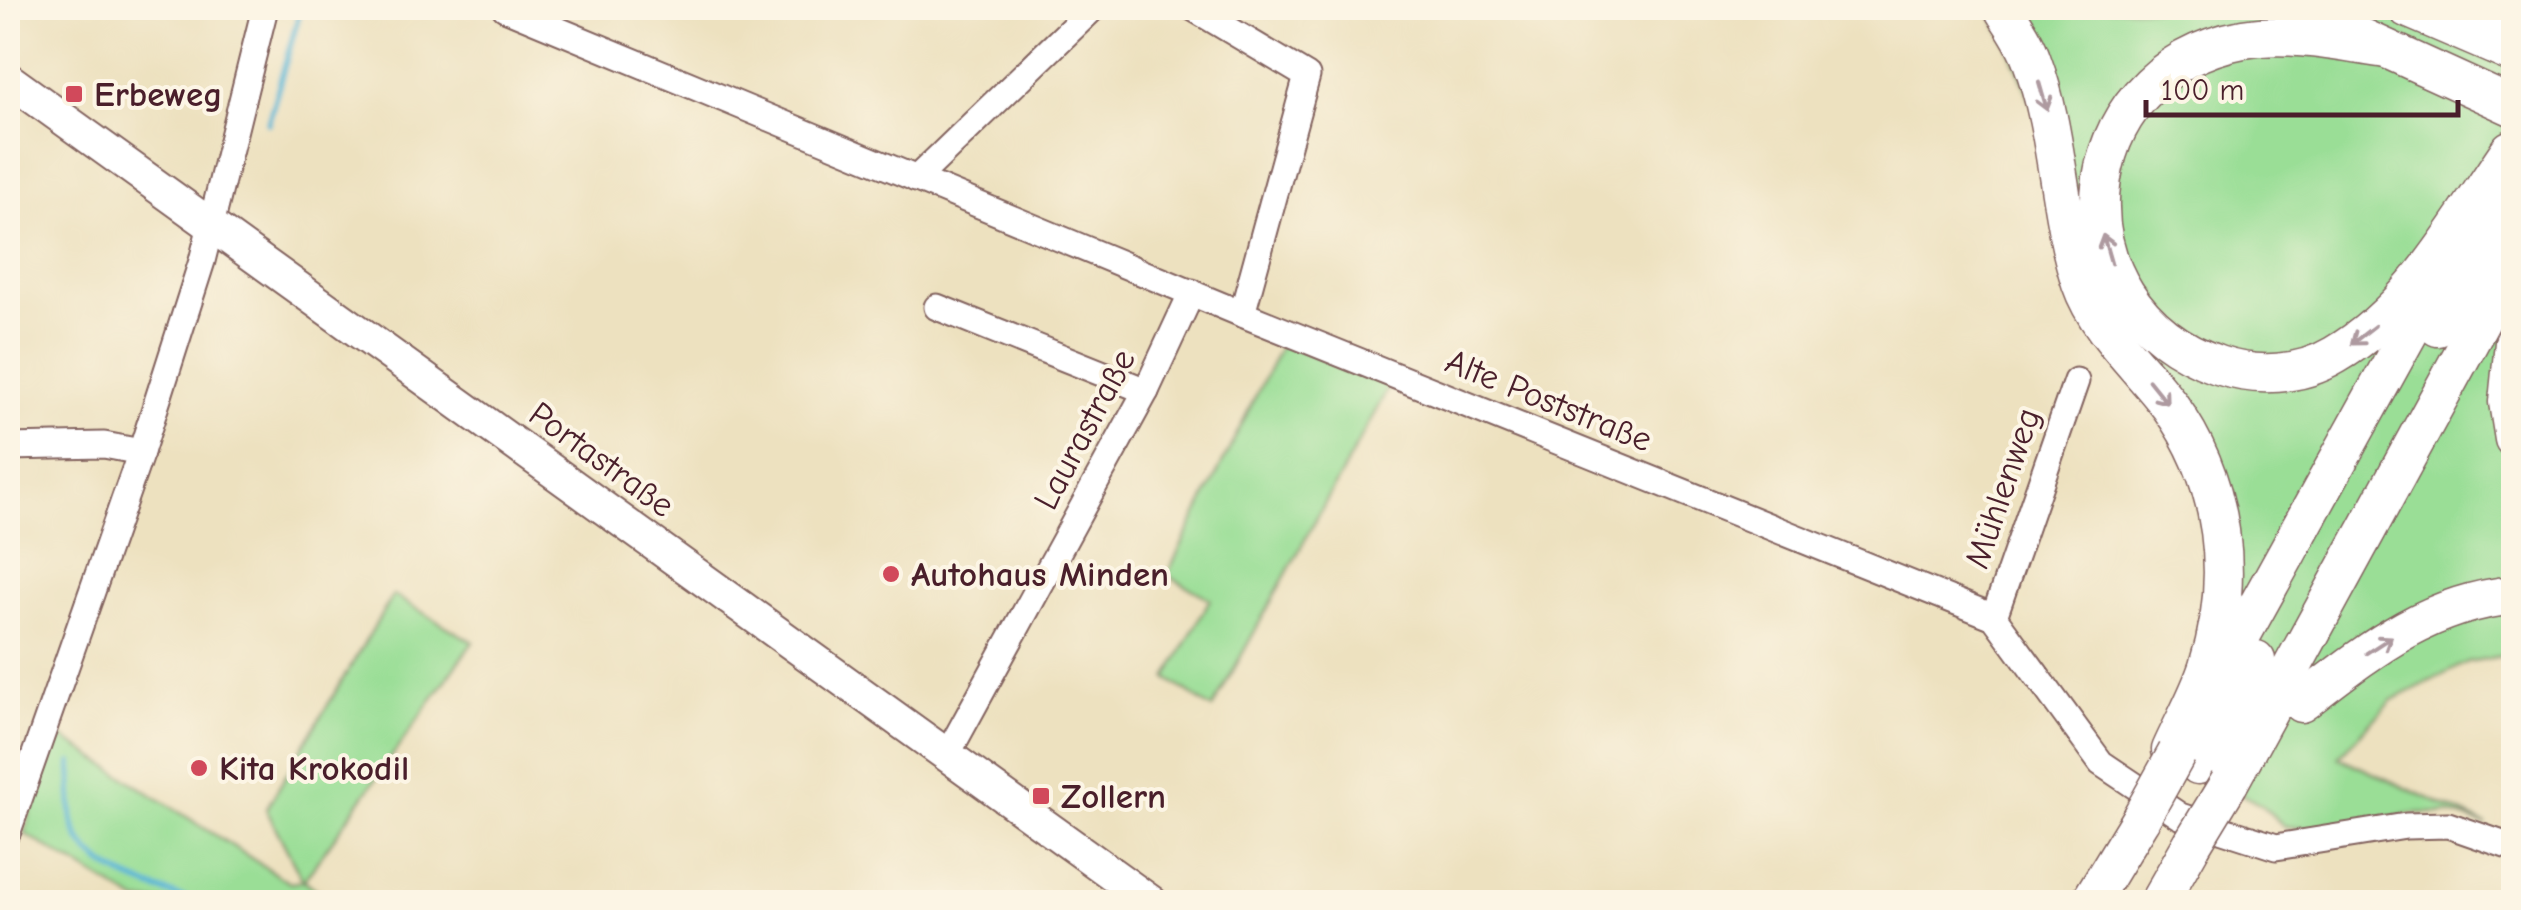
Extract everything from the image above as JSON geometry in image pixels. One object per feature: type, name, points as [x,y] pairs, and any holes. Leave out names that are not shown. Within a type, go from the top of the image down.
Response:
[{"type":"highway","points":[[2003,8],[2031,58],[2049,119],[2065,219],[2083,289],[2101,320],[2172,409],[2212,485],[2226,567],[2208,666],[2204,769]]},
{"type":"highway","points":[[2297,8],[2514,107]]},
{"type":"highway","points":[[2407,8],[2514,54]]},
{"type":"highway","points":[[2495,8],[2514,16]]},
{"type":"highway","points":[[2386,50],[2277,36],[2242,40],[2184,62],[2156,79],[2126,111],[2104,159],[2098,206],[2104,248],[2123,293],[2160,336],[2189,355],[2257,374],[2309,367],[2334,356],[2392,310],[2430,265],[2512,146]]},
{"type":"highway","points":[[2158,902],[2176,836],[2204,769],[2512,146]]},
{"type":"highway","points":[[2114,902],[2176,836],[2204,769],[2514,188]]},
{"type":"highway","points":[[2204,769],[2514,260]]},
{"type":"highway","points":[[2300,703],[2514,312]]},
{"type":"highway","points":[[2514,343],[2508,402],[2514,440]]},
{"type":"highway","points":[[2204,769],[2418,620],[2470,602],[2514,595]]},
{"type":"highway","points":[[2090,902],[2176,836]]},
{"type":"highway","points":[[2176,836],[2176,902]]},
{"type":"main road","name":"Portastraße","points":[[8,80],[1151,902]]},
{"type":"street","points":[[8,831],[141,452],[211,228],[265,8]]},
{"type":"street","name":"Alte Poststraße","points":[[506,8],[1242,314],[1994,618]]},
{"type":"street","points":[[916,179],[1093,8]]},
{"type":"street","points":[[1193,8],[1307,76],[1242,314]]},
{"type":"street","name":"Laurastraße","points":[[946,755],[1146,392],[1192,292]]},
{"type":"street","points":[[938,307],[1146,392]]},
{"type":"street","name":"Mühlenweg","points":[[1994,618],[2076,381]]},
{"type":"street","points":[[8,447],[104,445],[141,452]]},
{"type":"street","points":[[1994,618],[2101,762],[2180,816],[2276,847],[2406,826],[2448,825],[2514,848]]},
{"type":"green space","points":[[1988,8],[2513,8],[2513,654],[2468,662],[2393,700],[2338,757],[2487,825],[2448,813],[2413,813],[2322,831],[2284,826],[2261,805],[2155,747],[2178,705],[2200,638],[2210,572],[2195,480],[2164,423],[2008,45]]},
{"type":"green space","points":[[1282,343],[1391,383],[1212,709],[1167,678],[1210,599],[1167,575]]},
{"type":"green space","points":[[393,595],[473,642],[304,880],[332,902],[138,902],[25,834],[51,730],[290,883],[303,881],[266,809]]},
{"type":"waterway","points":[[268,123],[301,8]]},
{"type":"waterway","points":[[72,763],[71,803],[81,842],[108,867],[125,876],[197,902]]},
{"type":"place","name":"Erbeweg","points":[[74,94]]},
{"type":"place","name":"Autohaus Minden","points":[[891,574]]},
{"type":"place","name":"Kita Krokodil","points":[[199,768]]},
{"type":"place","name":"Zollern","points":[[1041,796]]}]
